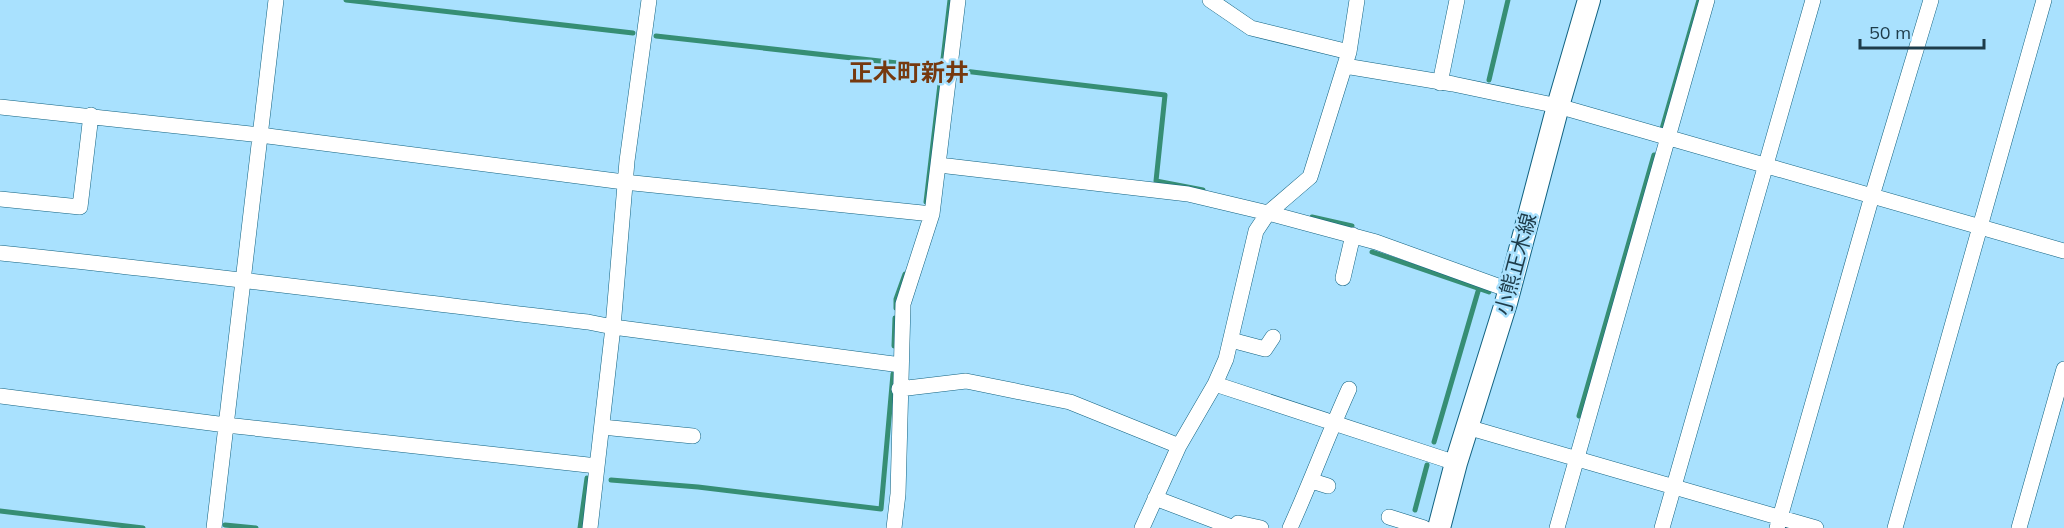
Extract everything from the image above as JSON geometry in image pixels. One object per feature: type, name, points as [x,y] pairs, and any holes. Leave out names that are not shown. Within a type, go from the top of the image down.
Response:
[{"type":"main road","name":"小熊正木線","points":[[1439,528],[1456,463],[1509,290],[1558,105],[1589,0]]},
{"type":"street","points":[[214,528],[276,0]]},
{"type":"street","points":[[590,528],[613,327],[624,182],[649,0]]},
{"type":"street","points":[[894,528],[898,494],[903,304],[932,214],[958,0]]},
{"type":"street","points":[[1210,0],[1251,28],[1347,59],[1440,83],[1558,105],[2064,251]]},
{"type":"street","points":[[1142,528],[1179,446],[1215,384],[1226,359],[1256,231],[1268,213],[1310,177],[1347,59],[1357,0]]},
{"type":"street","points":[[1440,83],[1457,0]]},
{"type":"street","points":[[1557,528],[1707,0]]},
{"type":"street","points":[[1662,528],[1813,0]]},
{"type":"street","points":[[1779,523],[1872,196],[1931,0]]},
{"type":"street","points":[[1894,528],[2044,0]]},
{"type":"street","points":[[0,106],[260,135],[624,182],[932,214]]},
{"type":"street","points":[[0,199],[80,207],[92,115]]},
{"type":"street","points":[[939,165],[1188,195],[1353,235],[1509,290]]},
{"type":"street","points":[[1343,278],[1353,235]]},
{"type":"street","points":[[0,252],[588,322],[901,364]]},
{"type":"street","points":[[1231,340],[1265,349],[1273,337]]},
{"type":"street","points":[[2019,528],[2064,369]]},
{"type":"street","points":[[899,389],[966,381],[1070,402],[1179,446]]},
{"type":"street","points":[[1215,384],[1456,463]]},
{"type":"street","points":[[1290,528],[1349,389]]},
{"type":"street","points":[[0,396],[226,425],[597,466]]},
{"type":"street","points":[[602,427],[693,436]]},
{"type":"street","points":[[1467,428],[1674,487],[1779,523],[1816,528]]},
{"type":"street","points":[[1311,481],[1328,486]]},
{"type":"street","points":[[1155,498],[1234,528],[1238,523],[1261,528]]},
{"type":"street","points":[[1389,516],[1424,528]]},
{"type":"waterway","points":[[346,0],[633,33]]},
{"type":"waterway","points":[[926,202],[950,0]]},
{"type":"waterway","points":[[1489,80],[1508,0]]},
{"type":"waterway","points":[[1662,129],[1699,0]]},
{"type":"waterway","points":[[656,36],[942,68]]},
{"type":"waterway","points":[[964,71],[1165,95],[1156,181],[1203,190]]},
{"type":"waterway","points":[[1579,416],[1654,155]]},
{"type":"waterway","points":[[1312,217],[1352,226]]},
{"type":"waterway","points":[[1372,252],[1489,292]]},
{"type":"waterway","points":[[896,308],[896,299],[905,274]]},
{"type":"waterway","points":[[1434,442],[1479,288]]},
{"type":"waterway","points":[[894,346],[895,318]]},
{"type":"waterway","points":[[611,480],[698,487],[881,509],[893,374]]},
{"type":"waterway","points":[[1415,510],[1427,465]]},
{"type":"waterway","points":[[580,528],[587,478]]},
{"type":"waterway","points":[[0,511],[143,528]]},
{"type":"waterway","points":[[225,525],[256,528]]},
{"type":"district","name":"正木町新井","points":[[909,72]]}]
